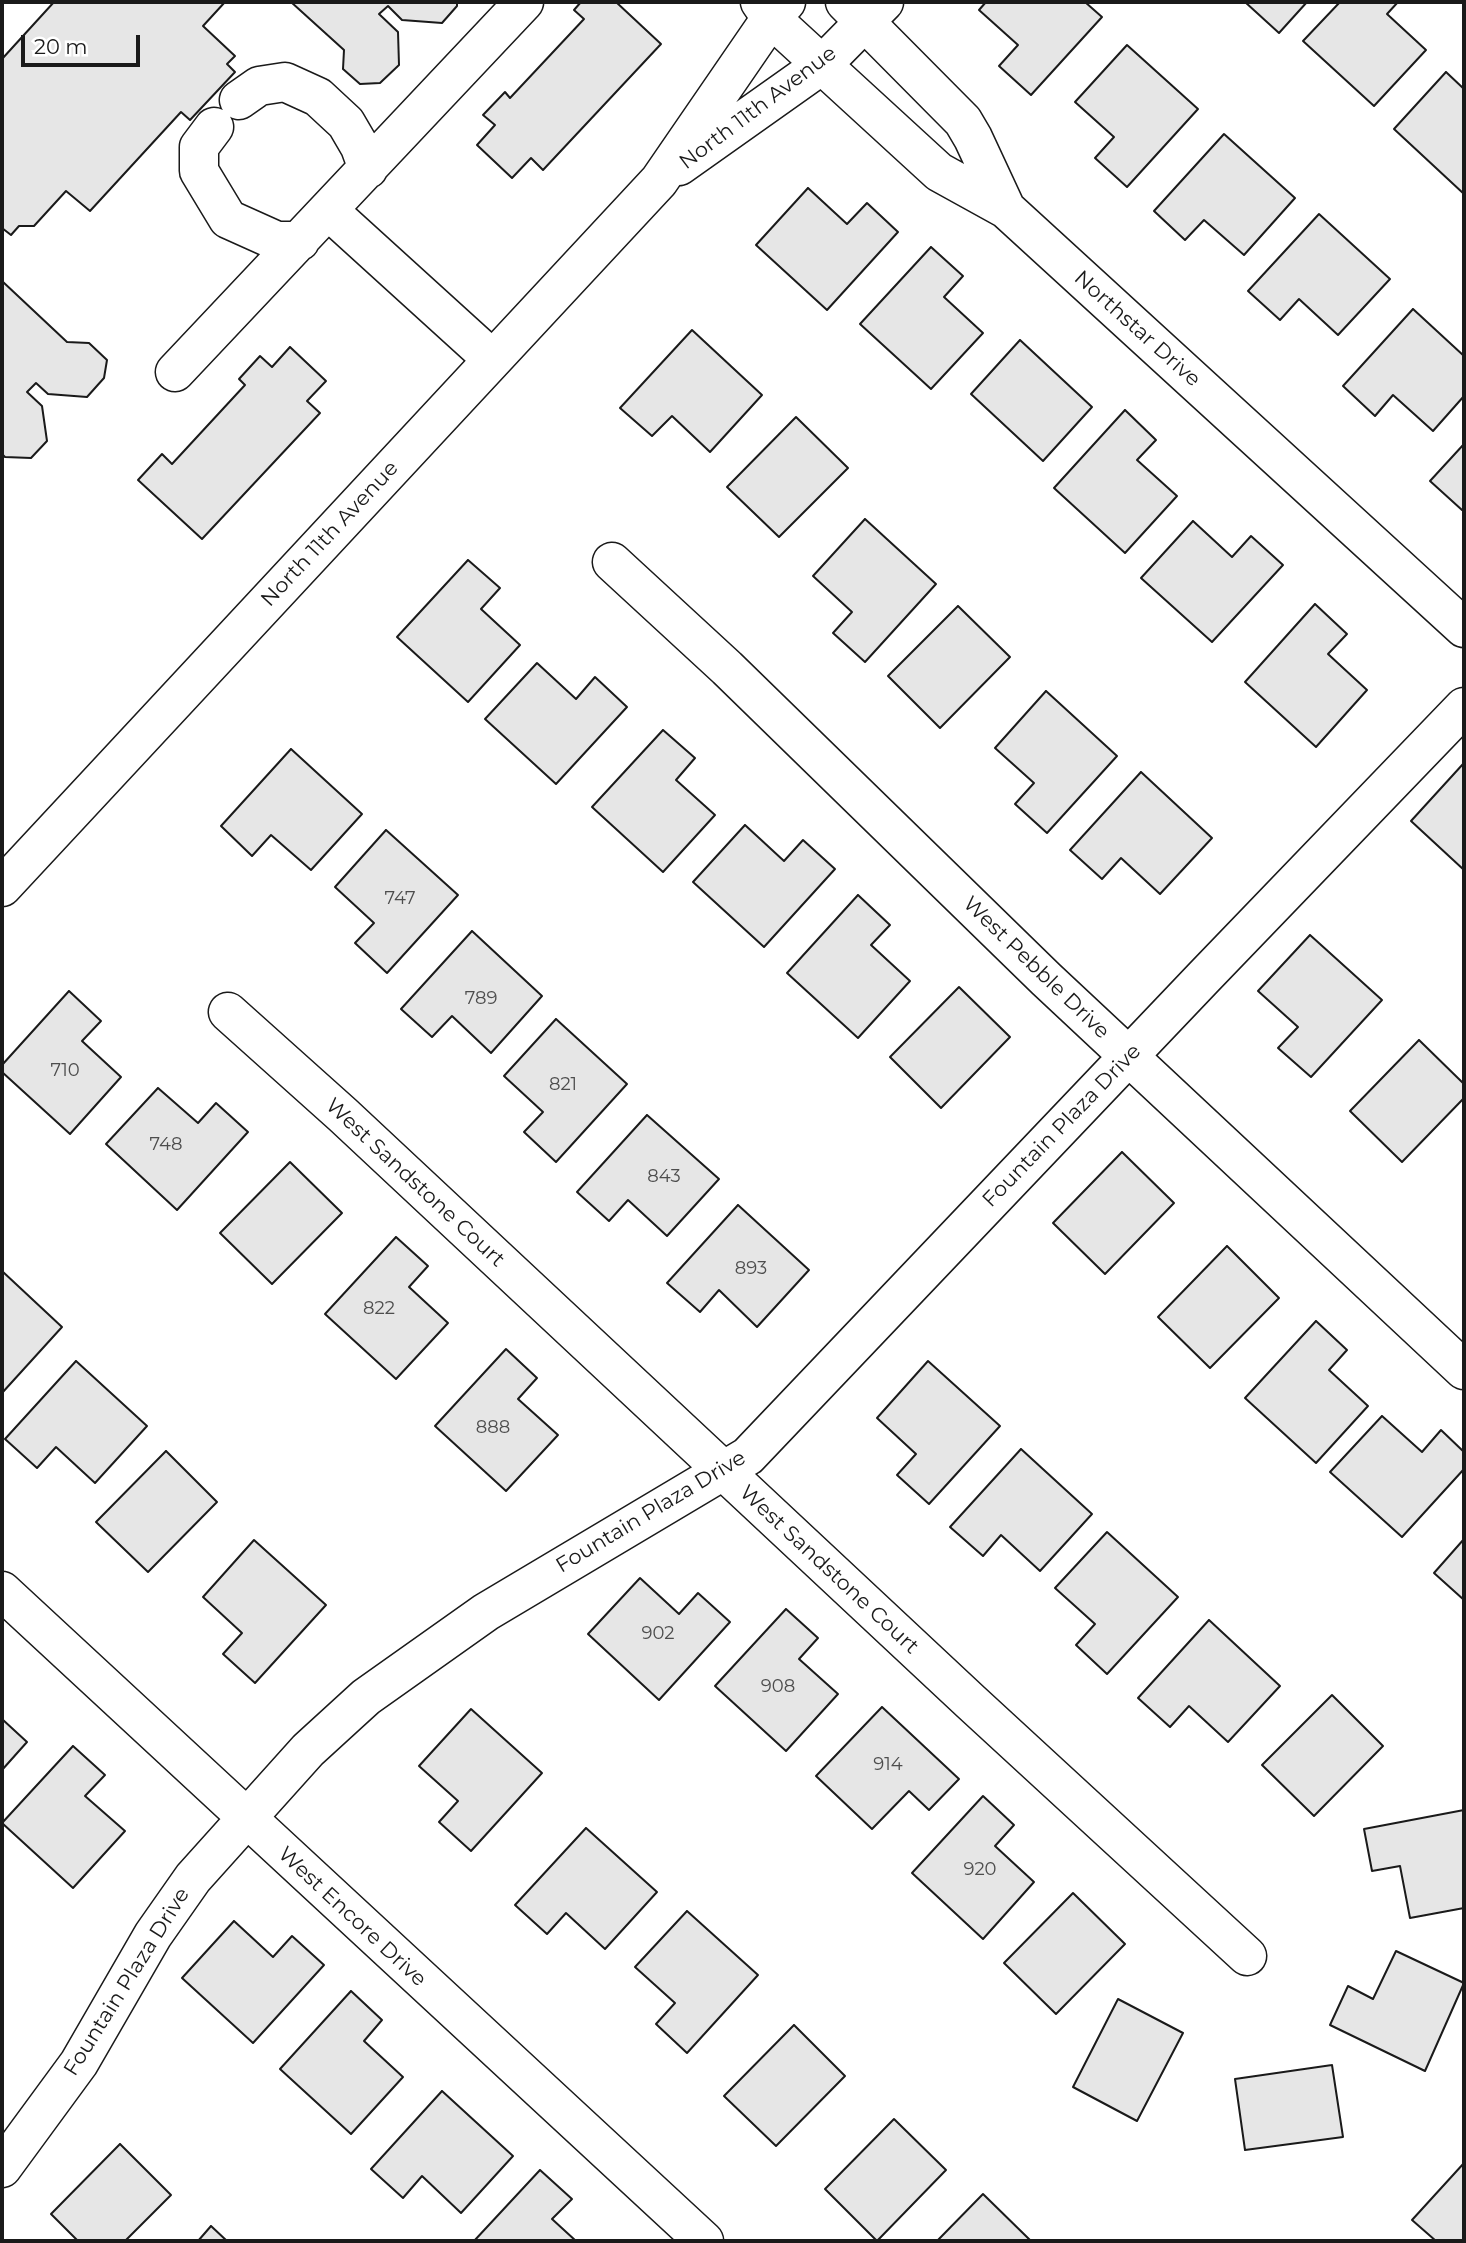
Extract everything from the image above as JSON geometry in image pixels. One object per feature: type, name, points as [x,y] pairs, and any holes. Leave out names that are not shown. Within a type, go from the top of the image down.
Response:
[{"type":"street","points":[[176,372],[524,2]]},
{"type":"street","points":[[772,7],[823,64],[939,172],[1006,209]]},
{"type":"street","name":"North 11th Avenue","points":[[2,887],[659,181],[772,7]]},
{"type":"street","name":"North 11th Avenue","points":[[659,181],[823,64],[865,8]]},
{"type":"street","name":"Northstar Drive","points":[[865,8],[892,50],[963,121],[974,138],[1006,209],[1464,628]]},
{"type":"street","points":[[300,240],[276,241],[228,219],[199,171],[199,147],[227,113],[259,86],[285,82],[318,97],[346,123],[360,147],[368,169]]},
{"type":"street","points":[[328,210],[492,359]]},
{"type":"street","name":"West Pebble Drive","points":[[612,562],[727,668],[1046,979],[1464,1370]]},
{"type":"street","name":"Fountain Plaza Drive","points":[[2,2168],[79,2063],[153,1935],[193,1878],[308,1750],[366,1697],[486,1612],[748,1456],[1464,707]]},
{"type":"street","name":"West Sandstone Court","points":[[228,1012],[343,1115],[1247,1956]]},
{"type":"street","name":"West Encore Drive","points":[[2,1591],[704,2241]]},
{"type":"building","points":[[54,2],[225,2],[203,26],[235,56],[227,64],[235,72],[190,120],[181,112],[90,211],[66,191],[34,226],[19,226],[11,235],[2,228],[2,59]]},
{"type":"building","points":[[291,2],[457,2],[457,6],[442,23],[402,20],[388,6],[379,14],[398,32],[399,65],[380,83],[360,84],[343,69],[344,50]]},
{"type":"building","points":[[581,2],[616,2],[661,44],[543,170],[531,158],[512,178],[477,145],[495,125],[483,115],[505,92],[510,98],[584,19],[574,10]]},
{"type":"building","points":[[986,2],[1085,2],[1102,17],[1031,95],[999,66],[1018,45],[979,10]]},
{"type":"building","points":[[1245,2],[1307,2],[1279,33]]},
{"type":"building","points":[[1340,2],[1398,2],[1387,14],[1426,50],[1374,106],[1303,41]]},
{"type":"building","points":[[1127,45],[1198,109],[1127,187],[1095,158],[1114,137],[1075,102]]},
{"type":"building","points":[[1446,72],[1464,89],[1464,194],[1394,129]]},
{"type":"building","points":[[1224,134],[1295,198],[1244,255],[1204,220],[1185,240],[1154,211]]},
{"type":"building","points":[[808,188],[847,224],[867,203],[898,232],[827,310],[756,245]]},
{"type":"building","points":[[1319,214],[1390,279],[1338,335],[1299,299],[1280,320],[1248,291]]},
{"type":"building","points":[[931,247],[963,276],[944,297],[983,333],[931,389],[860,324]]},
{"type":"building","points":[[2,281],[67,342],[89,343],[107,360],[104,378],[87,397],[48,394],[36,383],[27,392],[42,406],[47,441],[31,458],[5,457],[2,454]]},
{"type":"building","points":[[1413,309],[1464,356],[1464,396],[1433,431],[1393,395],[1375,416],[1343,386]]},
{"type":"building","points":[[692,330],[762,395],[710,452],[672,416],[652,436],[620,408]]},
{"type":"building","points":[[1020,340],[1092,407],[1043,461],[971,394]]},
{"type":"building","points":[[290,347],[326,381],[307,401],[320,413],[202,539],[138,480],[162,454],[172,464],[245,385],[239,379],[260,356],[272,367]]},
{"type":"building","points":[[1125,410],[1156,440],[1137,460],[1177,496],[1125,553],[1054,488]]},
{"type":"building","points":[[796,417],[848,468],[779,537],[727,487]]},
{"type":"building","points":[[1464,444],[1464,508],[1462,510],[1430,481]]},
{"type":"building","points":[[865,519],[936,584],[865,662],[833,633],[852,612],[813,576]]},
{"type":"building","points":[[1193,521],[1232,557],[1251,536],[1283,565],[1212,642],[1141,578]]},
{"type":"building","points":[[468,560],[500,588],[481,609],[520,645],[468,702],[397,637]]},
{"type":"building","points":[[1315,604],[1347,634],[1328,654],[1367,690],[1316,747],[1245,682]]},
{"type":"building","points":[[958,606],[1010,657],[940,728],[888,676]]},
{"type":"building","points":[[537,663],[576,699],[595,677],[627,707],[556,784],[485,719]]},
{"type":"building","points":[[1046,691],[1117,756],[1047,833],[1015,804],[1034,783],[995,748]]},
{"type":"building","points":[[663,730],[695,758],[676,780],[715,815],[663,872],[592,807]]},
{"type":"building","points":[[291,749],[362,814],[311,870],[271,835],[252,856],[221,826]]},
{"type":"building","points":[[1464,765],[1464,870],[1411,821]]},
{"type":"building","points":[[1141,772],[1212,838],[1160,894],[1121,858],[1102,879],[1070,850]]},
{"type":"building","points":[[745,825],[784,861],[803,840],[835,869],[764,947],[693,882]]},
{"type":"building","points":[[386,830],[458,895],[387,973],[355,943],[374,923],[335,887]]},
{"type":"building","points":[[858,895],[890,925],[871,945],[910,981],[858,1038],[787,973]]},
{"type":"building","points":[[472,931],[542,996],[491,1053],[452,1016],[432,1037],[401,1009]]},
{"type":"building","points":[[1310,935],[1382,1000],[1311,1077],[1278,1048],[1298,1027],[1258,991]]},
{"type":"building","points":[[959,987],[1010,1037],[941,1108],[890,1057]]},
{"type":"building","points":[[69,991],[101,1021],[82,1041],[121,1077],[70,1134],[2,1072],[2,1065]]},
{"type":"building","points":[[556,1019],[627,1084],[556,1162],[524,1132],[543,1112],[504,1076]]},
{"type":"building","points":[[1419,1040],[1464,1084],[1464,1098],[1402,1162],[1350,1111]]},
{"type":"building","points":[[158,1088],[198,1123],[216,1103],[248,1132],[177,1210],[106,1144]]},
{"type":"building","points":[[647,1115],[719,1179],[667,1236],[628,1200],[609,1221],[577,1192]]},
{"type":"building","points":[[1122,1152],[1174,1203],[1105,1274],[1053,1223]]},
{"type":"building","points":[[290,1162],[342,1213],[272,1284],[220,1233]]},
{"type":"building","points":[[738,1205],[809,1270],[757,1327],[719,1290],[700,1312],[667,1283]]},
{"type":"building","points":[[396,1237],[428,1266],[409,1287],[448,1323],[396,1379],[325,1314]]},
{"type":"building","points":[[1227,1246],[1279,1298],[1210,1368],[1158,1317]]},
{"type":"building","points":[[2,1271],[62,1327],[2,1393]]},
{"type":"building","points":[[1316,1321],[1347,1350],[1329,1370],[1368,1406],[1316,1463],[1245,1398]]},
{"type":"building","points":[[506,1349],[537,1378],[518,1399],[558,1435],[506,1491],[435,1426]]},
{"type":"building","points":[[76,1361],[147,1426],[95,1483],[56,1447],[37,1468],[5,1439]]},
{"type":"building","points":[[928,1361],[1000,1426],[929,1504],[897,1475],[916,1454],[877,1418]]},
{"type":"building","points":[[1382,1416],[1422,1452],[1441,1430],[1464,1452],[1464,1469],[1402,1537],[1330,1472]]},
{"type":"building","points":[[1021,1449],[1092,1514],[1040,1571],[1001,1535],[983,1556],[950,1527]]},
{"type":"building","points":[[166,1451],[217,1502],[148,1572],[96,1522]]},
{"type":"building","points":[[1107,1532],[1178,1597],[1107,1674],[1076,1645],[1095,1624],[1055,1588]]},
{"type":"building","points":[[1464,1539],[1464,1600],[1434,1573]]},
{"type":"building","points":[[254,1540],[326,1605],[255,1683],[223,1654],[242,1633],[203,1597]]},
{"type":"building","points":[[640,1578],[679,1614],[698,1593],[730,1622],[659,1700],[588,1634]]},
{"type":"building","points":[[786,1609],[818,1638],[799,1659],[838,1694],[786,1751],[715,1686]]},
{"type":"building","points":[[1209,1620],[1280,1686],[1228,1742],[1189,1706],[1170,1727],[1138,1698]]},
{"type":"building","points":[[1332,1695],[1383,1746],[1314,1816],[1262,1765]]},
{"type":"building","points":[[882,1707],[959,1779],[929,1810],[909,1791],[872,1829],[816,1776]]},
{"type":"building","points":[[471,1709],[542,1773],[471,1851],[439,1822],[458,1801],[419,1766]]},
{"type":"building","points":[[2,1719],[27,1742],[2,1770]]},
{"type":"building","points":[[73,1746],[105,1775],[85,1796],[125,1831],[73,1888],[2,1823]]},
{"type":"building","points":[[983,1796],[1014,1825],[995,1846],[1034,1882],[983,1939],[912,1873]]},
{"type":"building","points":[[1464,1810],[1464,1908],[1410,1918],[1400,1866],[1372,1871],[1364,1829]]},
{"type":"building","points":[[586,1828],[657,1892],[605,1949],[566,1913],[547,1934],[515,1905]]},
{"type":"building","points":[[1073,1893],[1125,1944],[1056,2014],[1004,1963]]},
{"type":"building","points":[[687,1911],[758,1975],[687,2053],[656,2024],[675,2003],[635,1967]]},
{"type":"building","points":[[234,1921],[273,1957],[292,1936],[324,1965],[253,2043],[182,1978]]},
{"type":"building","points":[[1396,1951],[1464,1983],[1425,2071],[1330,2025],[1348,1986],[1373,1999]]},
{"type":"building","points":[[351,1991],[382,2020],[364,2041],[403,2077],[351,2134],[280,2069]]},
{"type":"building","points":[[1118,1999],[1183,2033],[1137,2121],[1073,2087]]},
{"type":"building","points":[[794,2025],[845,2076],[776,2146],[724,2096]]},
{"type":"building","points":[[1332,2065],[1343,2137],[1245,2150],[1235,2079]]},
{"type":"building","points":[[442,2091],[513,2156],[461,2213],[422,2176],[403,2198],[371,2169]]},
{"type":"building","points":[[894,2119],[946,2170],[877,2241],[825,2189]]},
{"type":"building","points":[[120,2144],[171,2195],[125,2241],[78,2241],[51,2214]]},
{"type":"building","points":[[1464,2163],[1464,2241],[1436,2241],[1412,2220]]},
{"type":"building","points":[[540,2170],[572,2199],[552,2219],[576,2241],[474,2241]]},
{"type":"building","points":[[983,2194],[1031,2241],[937,2241]]},
{"type":"building","points":[[211,2226],[227,2241],[198,2241]]}]
